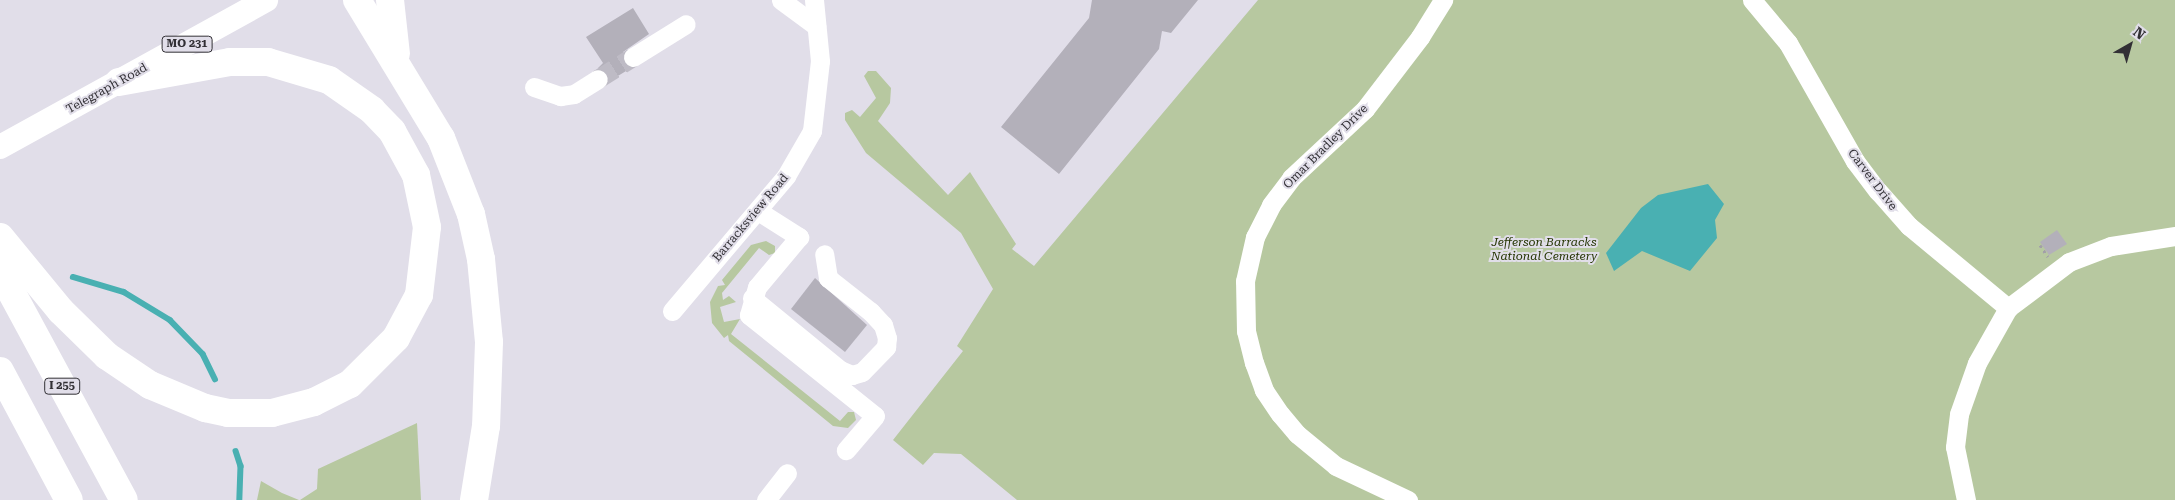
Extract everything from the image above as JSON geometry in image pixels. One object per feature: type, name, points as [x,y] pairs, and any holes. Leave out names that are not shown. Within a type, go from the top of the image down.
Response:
[{"type":"highway","points":[[357,0],[457,170],[482,259],[488,385],[474,500]]},
{"type":"highway","points":[[390,0],[398,68]]},
{"type":"highway","points":[[0,237],[61,311],[107,356],[150,385],[205,408],[228,413],[272,413],[314,402],[350,384],[396,338],[418,295],[427,227],[416,174],[392,131],[372,110],[329,80],[268,62],[230,62],[120,82]]},
{"type":"highway","name":"I 255","points":[[0,272],[124,500]]},
{"type":"highway","points":[[0,371],[69,500]]},
{"type":"main road","name":"Telegraph Road","points":[[10,141],[266,0]]},
{"type":"street","points":[[781,0],[816,26]]},
{"type":"street","name":"Barracksview Road","points":[[672,312],[786,176],[812,131],[820,61],[814,0]]},
{"type":"street","name":"Omar Bradley Drive","points":[[1408,500],[1336,466],[1296,434],[1280,414],[1264,390],[1254,363],[1246,331],[1245,281],[1255,237],[1271,205],[1291,178],[1365,109],[1420,38],[1443,0]]},
{"type":"street","name":"Carver Drive","points":[[1752,0],[1788,43],[1855,161],[1878,191],[1909,226],[2008,308]]},
{"type":"street","points":[[633,57],[686,24]]},
{"type":"street","points":[[534,87],[560,96],[574,94],[598,79]]},
{"type":"street","points":[[758,211],[799,238],[752,298],[750,316],[875,416],[846,450]]},
{"type":"street","points":[[1966,500],[1955,447],[1959,414],[1976,363],[2008,308],[2069,262],[2119,245],[2175,236]]},
{"type":"street","points":[[752,298],[840,370],[852,375],[862,372],[886,347],[887,338],[883,325],[871,312],[828,278],[824,254]]},
{"type":"street","points":[[766,500],[787,473]]},
{"type":"green space","name":"Jefferson Barracks National Cemetery","points":[[1258,0],[2175,0],[2175,500],[1017,500],[961,454],[934,453],[923,465],[893,440],[963,351],[957,346],[993,289],[961,233],[866,153],[845,120],[845,113],[852,110],[860,117],[876,98],[864,76],[868,71],[876,71],[891,88],[890,103],[878,121],[948,195],[970,172],[1016,244],[1012,249],[1034,266]]},
{"type":"green space","points":[[766,241],[775,246],[775,253],[769,255],[759,248],[722,293],[723,300],[729,296],[736,302],[720,307],[724,322],[740,319],[731,334],[840,421],[848,412],[854,412],[856,420],[848,428],[833,426],[729,341],[728,335],[724,338],[712,323],[710,302],[718,286],[725,285],[722,280],[751,245]]},
{"type":"green space","points":[[417,423],[421,500],[300,500],[317,489],[318,469]]},
{"type":"green space","points":[[261,481],[282,493],[299,500],[257,500]]},
{"type":"water","points":[[1708,184],[1724,204],[1715,220],[1717,238],[1690,271],[1642,251],[1614,271],[1606,253],[1641,208],[1658,195]]},
{"type":"building","points":[[1092,0],[1198,0],[1171,33],[1162,31],[1159,49],[1059,174],[1001,127],[1089,18]]},
{"type":"building","points":[[633,8],[649,34],[623,52],[623,62],[631,68],[608,82],[608,73],[598,68],[603,63],[586,37]]},
{"type":"building","points":[[2057,230],[2067,244],[2049,255],[2040,242]]},
{"type":"building","points":[[815,278],[867,325],[845,352],[791,309]]},
{"type":"waterway","points":[[73,277],[124,292],[170,320],[203,354],[215,379]]},
{"type":"waterway","points":[[236,451],[241,466],[240,500]]},
{"type":"tunnel","points":[[598,79],[633,57]]}]
